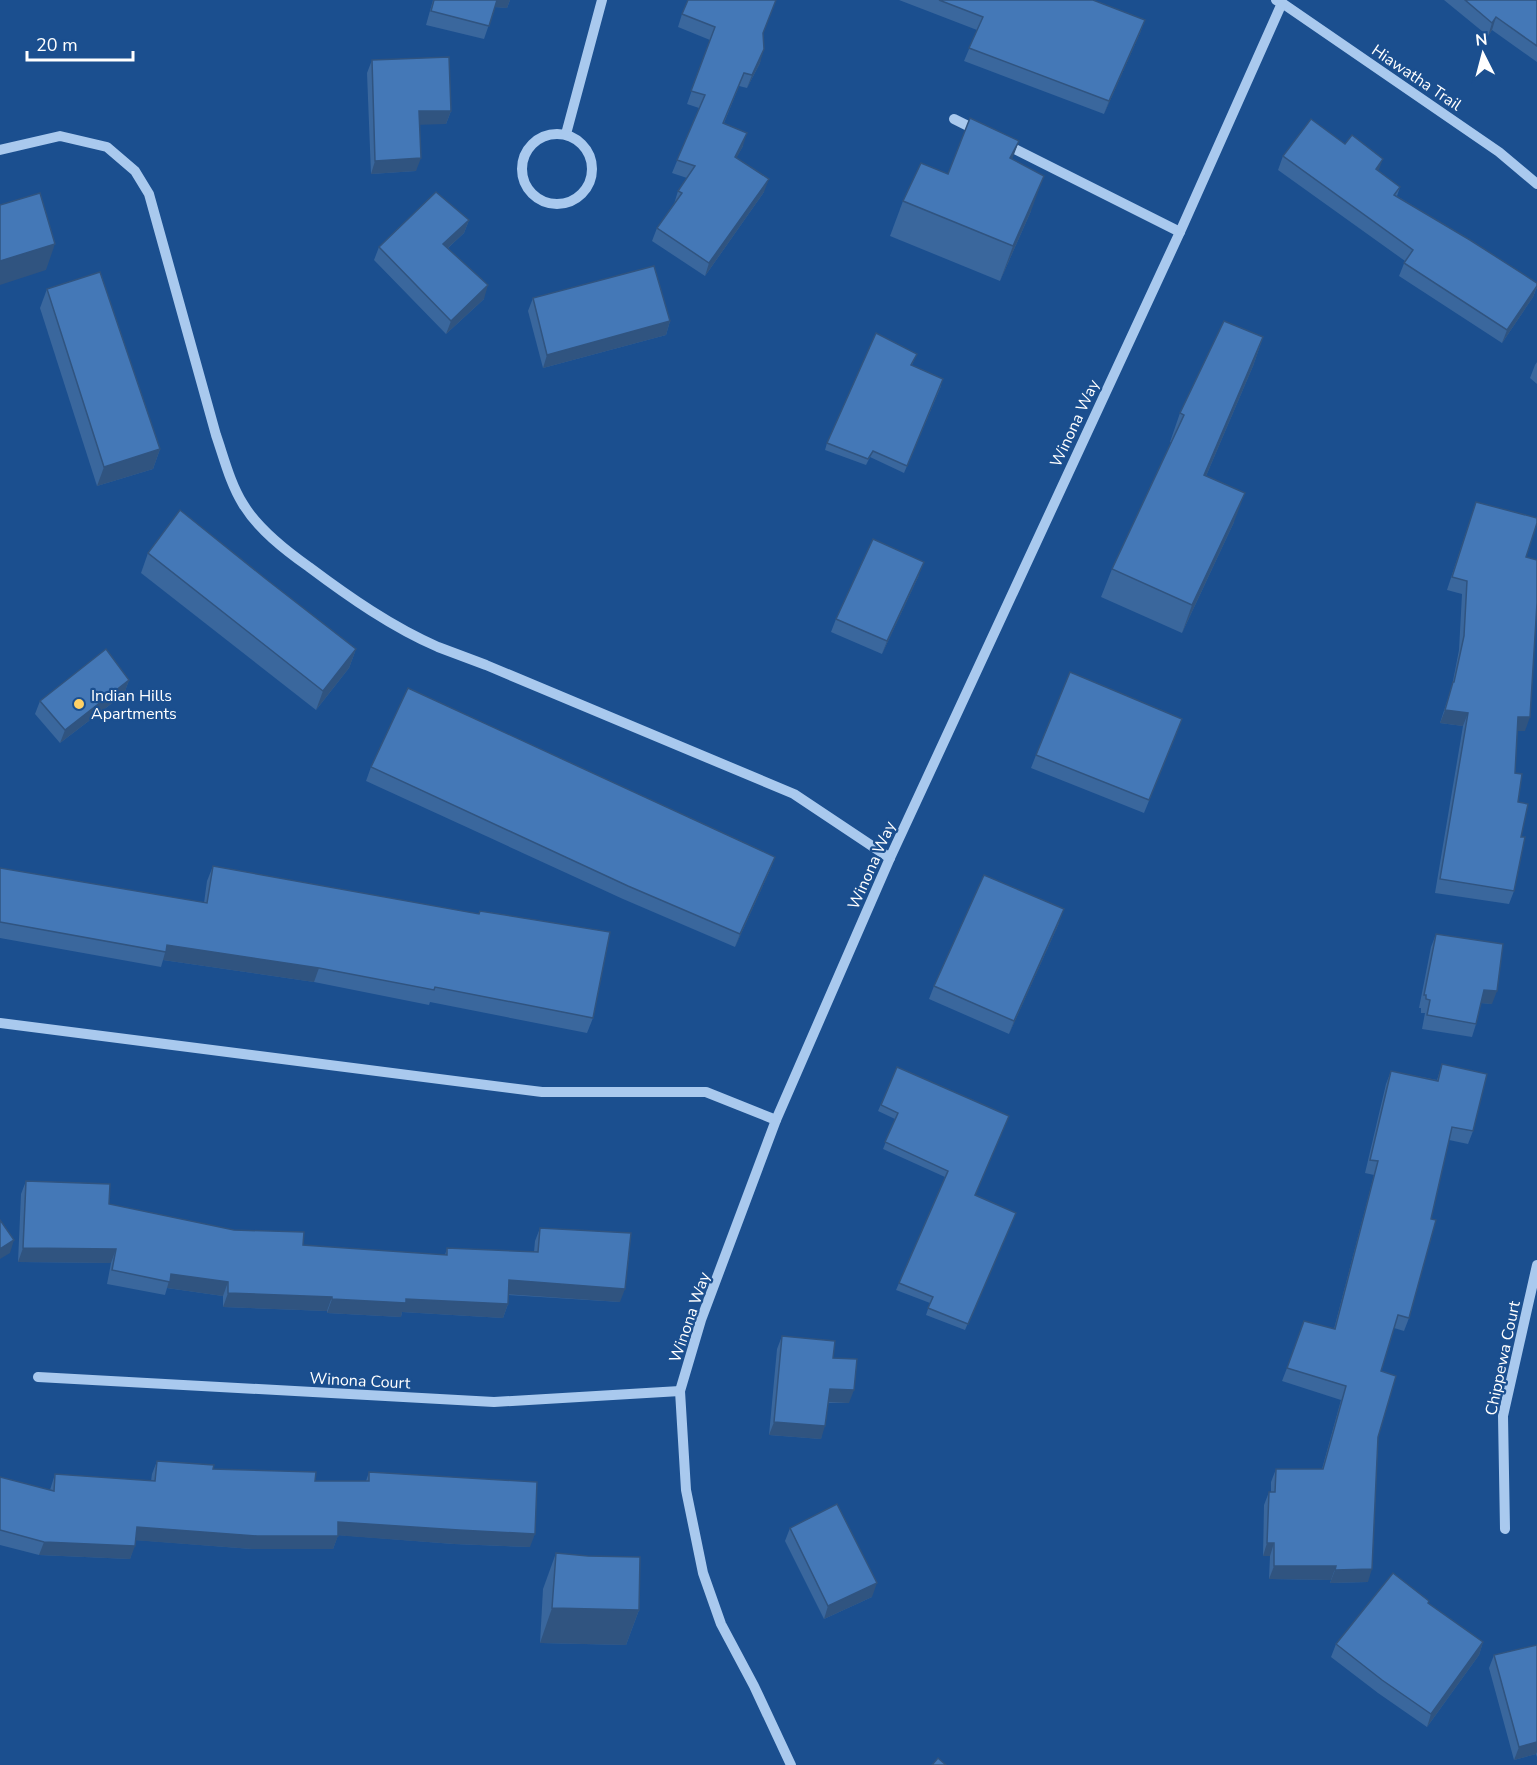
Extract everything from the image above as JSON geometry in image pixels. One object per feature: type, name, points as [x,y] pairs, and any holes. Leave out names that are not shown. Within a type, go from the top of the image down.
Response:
[{"type":"street","points":[[566,134],[603,0]]},
{"type":"street","name":"Hiawatha Trail","points":[[1279,1],[1499,152],[1537,184]]},
{"type":"street","name":"Winona Way","points":[[791,1765],[754,1686],[721,1624],[703,1572],[686,1490],[680,1391],[701,1320],[776,1120],[890,858],[1180,232],[1279,1]]},
{"type":"street","points":[[954,119],[1180,232]]},
{"type":"street","points":[[566,134],[582,144],[591,160],[591,178],[581,194],[566,203],[547,203],[531,194],[522,178],[522,159],[531,144],[548,135],[566,134]]},
{"type":"street","points":[[0,150],[60,136],[107,147],[135,171],[149,194],[229,474],[248,511],[260,526],[292,554],[340,590],[386,620],[437,646],[486,664],[794,794],[890,858]]},
{"type":"street","points":[[0,1023],[542,1092],[706,1092],[776,1120]]},
{"type":"street","name":"Chippewa Court","points":[[1505,1529],[1503,1416],[1537,1265]]},
{"type":"street","name":"Winona Court","points":[[38,1377],[494,1402],[680,1391]]},
{"type":"building","points":[[434,0],[497,0],[489,26],[431,11]]},
{"type":"building","points":[[688,0],[776,0],[763,33],[764,49],[752,75],[744,73],[723,123],[747,133],[735,157],[769,179],[709,263],[657,228],[682,193],[678,191],[695,166],[677,160],[705,95],[691,91],[715,27],[682,14]]},
{"type":"building","points":[[939,0],[1093,0],[1145,20],[1109,101],[969,48],[983,17]]},
{"type":"building","points":[[1465,0],[1537,0],[1537,46],[1496,17],[1492,23]]},
{"type":"building","points":[[449,57],[451,111],[419,111],[421,158],[375,161],[372,60]]},
{"type":"building","points":[[970,118],[1019,141],[1010,158],[1044,176],[1013,246],[903,201],[921,163],[948,174]]},
{"type":"building","points":[[1311,119],[1345,144],[1352,135],[1383,159],[1376,169],[1400,187],[1394,195],[1537,283],[1507,330],[1404,263],[1413,250],[1283,156]]},
{"type":"building","points":[[436,192],[469,220],[443,244],[488,285],[451,321],[379,247]]},
{"type":"building","points":[[40,193],[55,244],[0,261],[0,205]]},
{"type":"building","points":[[654,266],[670,321],[547,355],[533,298]]},
{"type":"building","points":[[100,272],[160,449],[104,467],[47,289]]},
{"type":"building","points":[[1224,321],[1263,337],[1204,475],[1245,493],[1192,605],[1112,569],[1184,415],[1180,413]]},
{"type":"building","points":[[876,333],[917,354],[911,365],[943,379],[907,466],[873,451],[868,459],[827,443]]},
{"type":"building","points":[[1476,502],[1537,518],[1526,557],[1537,560],[1537,603],[1530,717],[1518,717],[1515,773],[1522,774],[1518,802],[1528,804],[1521,837],[1525,837],[1514,891],[1440,879],[1468,713],[1445,710],[1464,636],[1467,581],[1452,577]]},
{"type":"building","points":[[180,510],[356,649],[323,691],[148,553]]},
{"type":"building","points":[[873,539],[924,562],[887,641],[836,619]]},
{"type":"building","name":"Indian Hills Apartments","points":[[106,649],[129,680],[65,730],[40,701]]},
{"type":"building","points":[[1070,672],[1182,719],[1149,800],[1036,755]]},
{"type":"building","points":[[408,688],[775,857],[740,934],[628,886],[371,767]]},
{"type":"building","points":[[213,866],[479,914],[480,911],[610,932],[593,1018],[435,987],[434,990],[319,968],[167,945],[166,952],[0,922],[0,868],[207,903]]},
{"type":"building","points":[[984,875],[1064,909],[1014,1021],[934,986]]},
{"type":"building","points":[[1436,934],[1503,944],[1497,991],[1484,990],[1476,1024],[1427,1015],[1430,1000],[1424,995]]},
{"type":"building","points":[[1442,1064],[1487,1074],[1473,1131],[1452,1127],[1431,1219],[1436,1220],[1409,1318],[1398,1315],[1381,1371],[1396,1376],[1378,1437],[1372,1569],[1335,1570],[1336,1566],[1274,1566],[1274,1543],[1267,1543],[1269,1492],[1275,1492],[1276,1469],[1323,1469],[1346,1386],[1287,1368],[1304,1321],[1335,1329],[1378,1161],[1370,1160],[1391,1071],[1438,1081]]},
{"type":"building","points":[[897,1067],[1009,1116],[975,1195],[1016,1213],[968,1324],[928,1308],[933,1297],[899,1283],[948,1171],[885,1142],[898,1113],[881,1105]]},
{"type":"building","points":[[26,1181],[110,1184],[109,1204],[234,1230],[304,1232],[303,1245],[447,1255],[447,1248],[538,1252],[540,1228],[631,1233],[625,1289],[509,1280],[508,1304],[406,1299],[406,1303],[332,1299],[332,1297],[228,1293],[228,1282],[171,1274],[170,1282],[112,1270],[116,1249],[23,1248]]},
{"type":"building","points":[[0,1220],[14,1240],[0,1249]]},
{"type":"building","points":[[782,1336],[835,1341],[833,1358],[857,1359],[854,1390],[830,1389],[825,1426],[774,1422]]},
{"type":"building","points":[[157,1461],[214,1465],[213,1469],[316,1472],[315,1481],[369,1481],[369,1472],[537,1482],[535,1534],[338,1522],[338,1536],[257,1536],[137,1527],[135,1546],[44,1542],[0,1530],[0,1477],[54,1491],[55,1474],[155,1481]]},
{"type":"building","points":[[837,1504],[877,1583],[828,1606],[790,1528]]},
{"type":"building","points":[[556,1553],[640,1557],[639,1610],[552,1608]]},
{"type":"building","points":[[1393,1573],[1429,1601],[1428,1603],[1483,1642],[1431,1714],[1336,1644]]},
{"type":"building","points":[[1537,1645],[1537,1742],[1519,1747],[1494,1655]]},
{"type":"building","points":[[938,1758],[946,1765],[932,1765]]},
{"type":"place","name":"Indian Hills Apartments","points":[[79,704]]}]
